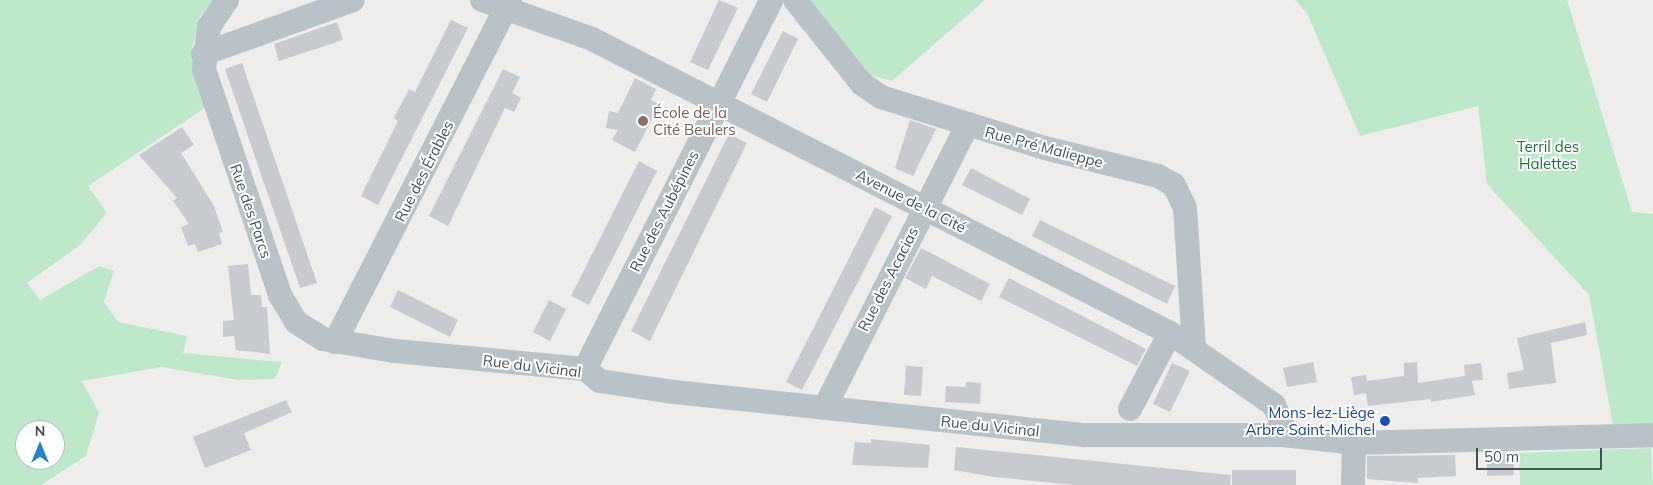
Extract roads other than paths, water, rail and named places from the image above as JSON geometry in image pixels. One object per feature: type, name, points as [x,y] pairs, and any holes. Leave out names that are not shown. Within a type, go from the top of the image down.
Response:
[{"type":"street","points":[[203,54],[209,27],[227,0]]},
{"type":"street","points":[[203,54],[353,0]]},
{"type":"street","name":"Avenue de la Cité","points":[[482,0],[509,3],[592,38],[1170,333],[1274,405],[1282,423],[1283,435]]},
{"type":"street","name":"Rue des Aubépines","points":[[585,370],[770,0]]},
{"type":"street","name":"Rue Pré Malieppe","points":[[795,0],[871,92],[967,126],[1158,176],[1174,185],[1185,208],[1194,348]]},
{"type":"street","name":"Rue des Érables","points":[[335,342],[509,3]]},
{"type":"street","name":"Rue des Parcs","points":[[203,54],[204,69],[280,295],[306,330],[335,342]]},
{"type":"street","name":"Rue des Acacias","points":[[825,407],[967,126]]},
{"type":"street","points":[[1130,409],[1170,333]]},
{"type":"street","name":"Rue du Vicinal","points":[[335,342],[585,370],[600,381],[619,385],[1085,435],[1283,435],[1354,443],[1653,435]]},
{"type":"street","points":[[1353,485],[1354,443]]},
{"type":"place","name":"École de la Cité Beulers","points":[[643,121]]},
{"type":"place","name":"Mons-lez-Liège Arbre Saint-Michel","points":[[1385,421]]},
{"type":"park label","name":"Terril des Halettes","points":[[1548,154]]}]
